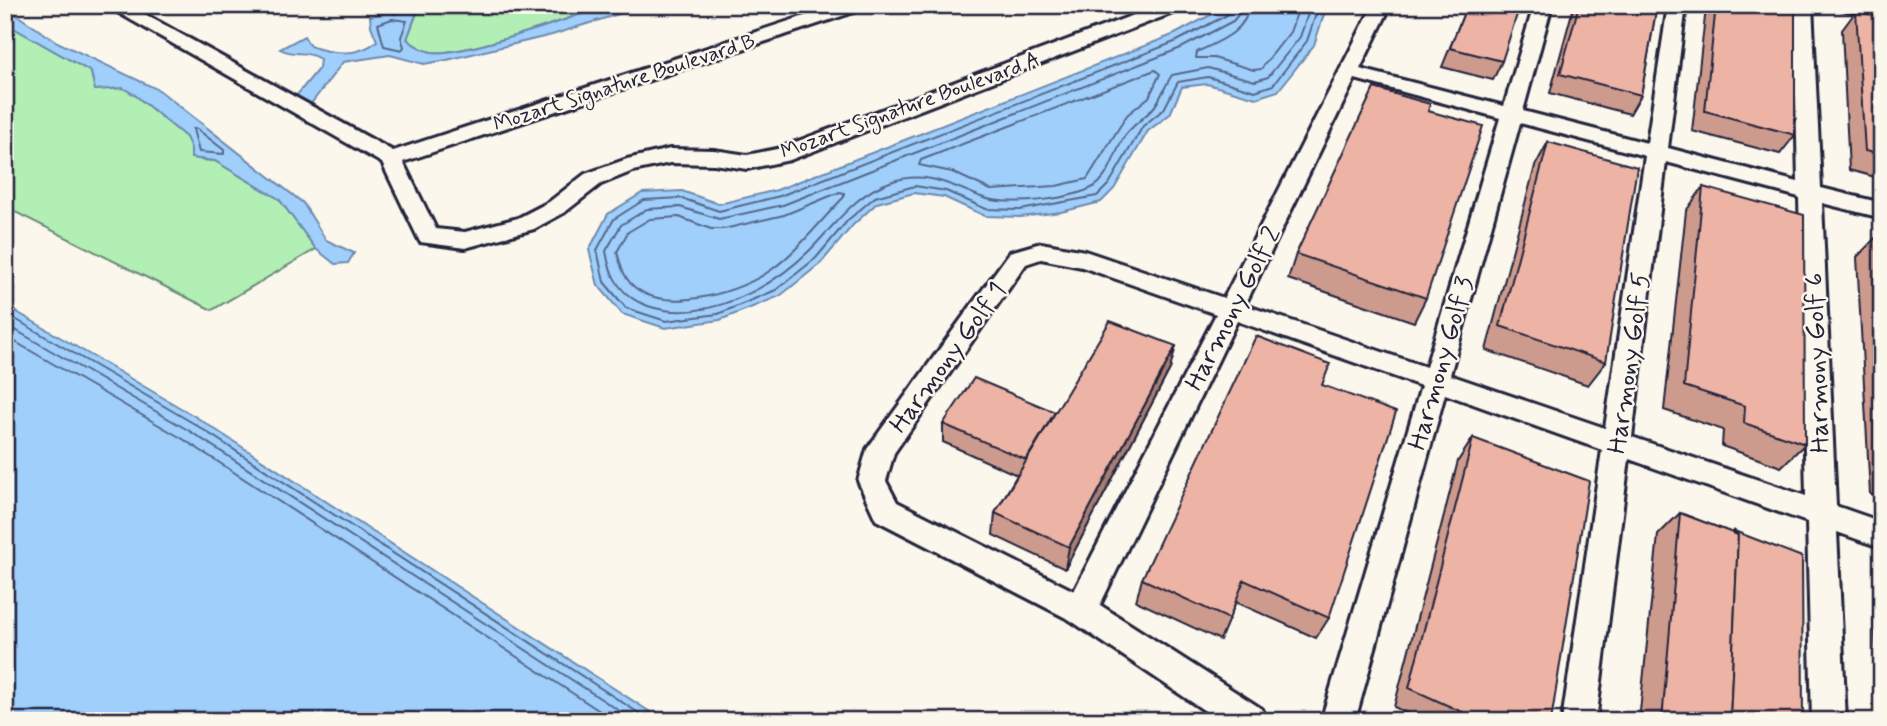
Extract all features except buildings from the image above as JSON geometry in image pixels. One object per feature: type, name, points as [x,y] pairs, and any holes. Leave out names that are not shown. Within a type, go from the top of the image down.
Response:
[{"type":"street","name":"Mozart Signature Boulevard B","points":[[391,159],[857,5]]},
{"type":"street","name":"Mozart Signature Boulevard A","points":[[391,159],[428,236],[466,240],[526,224],[557,207],[593,179],[626,166],[670,156],[714,157],[747,162],[782,155],[1177,5]]},
{"type":"street","name":"Harmony Golf 2","points":[[1081,610],[1382,5]]},
{"type":"street","name":"Harmony Golf 3","points":[[1338,721],[1543,5]]},
{"type":"street","name":"Harmony Golf 5","points":[[1579,721],[1677,5]]},
{"type":"street","name":"Harmony Golf 6","points":[[1803,5],[1829,721]]},
{"type":"street","points":[[1848,5],[1882,13]]},
{"type":"street","points":[[117,6],[391,159]]},
{"type":"street","points":[[1350,72],[1882,211]]},
{"type":"street","name":"Harmony Golf 1","points":[[872,481],[881,449],[1018,258],[1041,251],[1085,258],[1230,310]]},
{"type":"street","points":[[1230,310],[1882,536]]},
{"type":"street","points":[[872,481],[886,511],[1081,610],[1250,721]]},
{"type":"green space","points":[[605,5],[491,43],[446,52],[431,52],[407,39],[417,13],[398,12],[398,6]]},
{"type":"green space","points":[[5,23],[91,72],[95,90],[123,88],[135,95],[186,137],[201,160],[215,161],[279,199],[316,249],[212,310],[5,207]]},
{"type":"water","points":[[605,5],[647,5],[552,35],[447,60],[424,64],[390,55],[343,62],[310,105],[299,106],[292,101],[319,68],[320,59],[309,54],[290,53],[280,49],[304,36],[310,46],[327,51],[362,50],[377,41],[370,16],[391,12],[417,12],[407,39],[431,52],[446,52],[491,43]]},
{"type":"water","points":[[1229,5],[1327,5],[1314,45],[1278,91],[1256,98],[1207,84],[1182,87],[1170,114],[1148,131],[1114,189],[1101,202],[1061,212],[1021,217],[985,216],[944,197],[914,193],[877,203],[853,225],[821,263],[780,296],[720,320],[665,328],[622,314],[598,285],[589,250],[608,214],[642,193],[682,191],[719,204],[777,190],[1175,34]]},
{"type":"water","points":[[5,7],[55,41],[159,90],[303,203],[326,240],[354,253],[348,263],[335,264],[316,249],[279,199],[215,161],[191,158],[191,148],[186,137],[135,95],[123,88],[95,90],[91,72],[5,23]]},
{"type":"water","points":[[5,305],[196,417],[664,721],[5,721]]},
{"type":"waterway","points":[[394,6],[395,12]]}]
